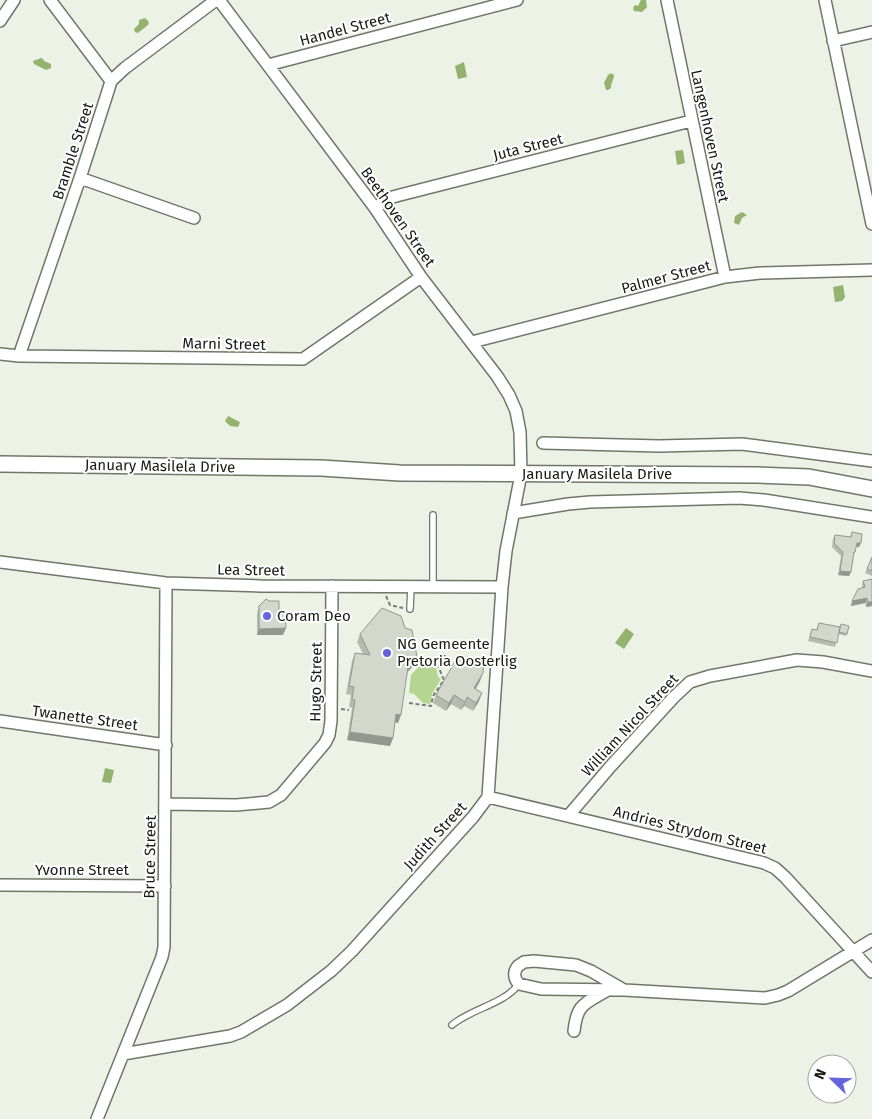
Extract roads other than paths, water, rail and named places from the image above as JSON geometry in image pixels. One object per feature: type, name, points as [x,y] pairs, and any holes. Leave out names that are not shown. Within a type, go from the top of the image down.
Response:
[{"type":"main road","name":"January Masilela Drive","points":[[0,464],[321,468],[400,464],[791,476],[872,490]]},
{"type":"main road","name":"January Masilela Drive","points":[[521,469],[652,465],[808,470],[872,481]]},
{"type":"street","points":[[0,21],[14,0]]},
{"type":"street","points":[[50,0],[111,81],[131,63],[218,0]]},
{"type":"street","name":"Beethoven Street","points":[[218,0],[376,208],[421,277],[472,342],[504,387],[513,404],[520,432],[521,469]]},
{"type":"street","name":"Handel Street","points":[[268,66],[517,0]]},
{"type":"street","name":"Langenhoven Street","points":[[667,0],[725,277]]},
{"type":"street","points":[[825,0],[869,191],[872,224]]},
{"type":"street","points":[[833,40],[872,32]]},
{"type":"street","name":"Bramble Street","points":[[19,356],[111,81]]},
{"type":"street","name":"Juta Street","points":[[376,208],[389,198],[691,121]]},
{"type":"street","points":[[80,178],[194,218]]},
{"type":"street","name":"Palmer Street","points":[[472,342],[725,277],[760,273],[872,270]]},
{"type":"street","name":"Marni Street","points":[[0,354],[19,356],[303,360],[421,277]]},
{"type":"street","points":[[542,443],[659,446],[742,444],[872,461]]},
{"type":"street","name":"Judith Street","points":[[123,1054],[230,1036],[288,1005],[352,952],[473,817],[488,797],[502,587],[512,513],[521,469]]},
{"type":"street","points":[[512,513],[590,502],[739,498],[764,500],[872,517]]},
{"type":"street","name":"Lea Street","points":[[0,562],[166,583],[502,587]]},
{"type":"street","name":"Bruce Street","points":[[97,1119],[162,957],[165,935],[166,583]]},
{"type":"street","name":"Hugo Street","points":[[166,804],[269,802],[281,795],[324,743],[329,735],[331,721],[332,586]]},
{"type":"street","name":"William Nicol Street","points":[[569,815],[603,774],[690,682],[719,674],[797,660],[823,662],[872,671]]},
{"type":"street","name":"Twanette Street","points":[[0,721],[166,745]]},
{"type":"street","name":"Andries Strydom Street","points":[[488,797],[714,850],[764,863],[775,868],[872,972]]},
{"type":"street","name":"Yvonne Street","points":[[0,885],[164,886]]},
{"type":"street","points":[[624,990],[580,966],[540,961],[528,962],[518,966],[514,975],[519,984],[535,988],[771,997],[788,991],[872,940]]},
{"type":"street","points":[[574,1031],[575,1020],[580,1007],[607,990]]},
{"type":"lane","points":[[433,587],[434,515]]},
{"type":"lane","points":[[410,610],[411,586]]},
{"type":"lane","points":[[452,1025],[474,1010],[513,992],[519,984]]},
{"type":"place","name":"Coram Deo","points":[[267,616]]},
{"type":"place","name":"NG Gemeente Pretoria Oosterlig","points":[[387,653]]}]
